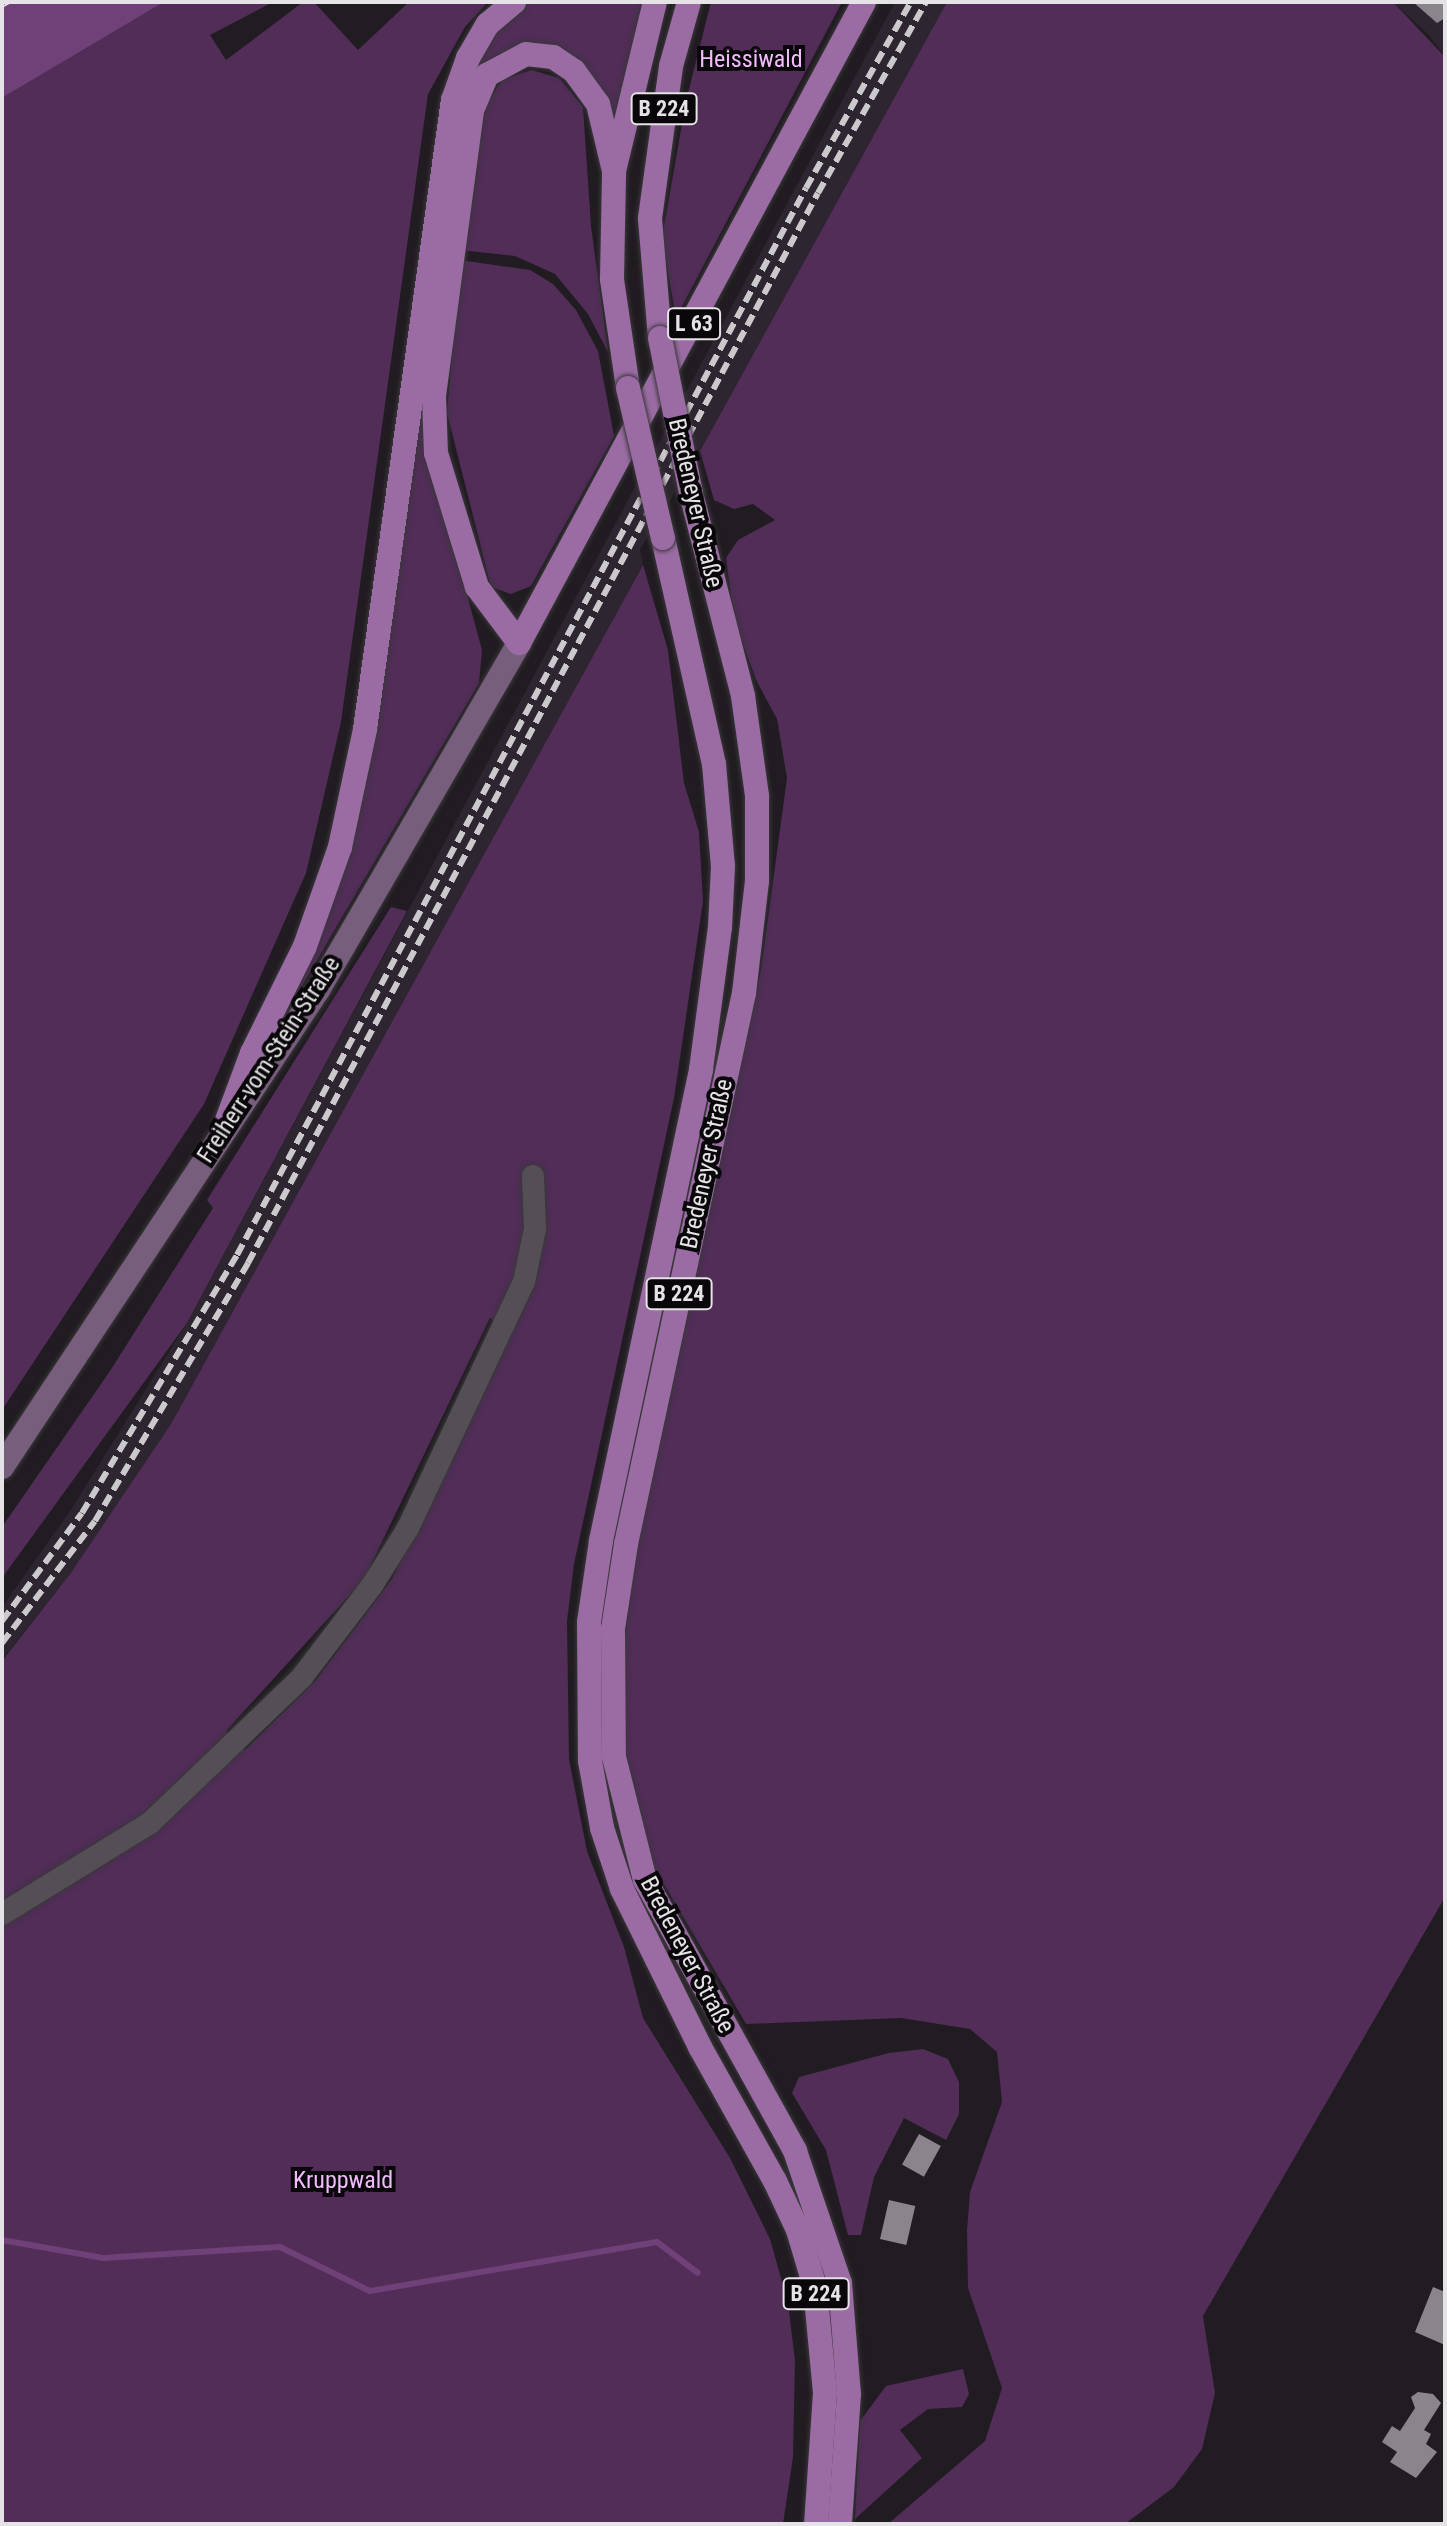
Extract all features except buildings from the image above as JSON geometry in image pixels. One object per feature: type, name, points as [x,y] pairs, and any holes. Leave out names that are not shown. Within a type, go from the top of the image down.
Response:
[{"type":"main road","points":[[223,1131],[252,1053],[305,946],[340,847],[365,729],[453,100],[468,58],[488,24],[514,2]]},
{"type":"main road","name":"Bredeneyer Straße","points":[[655,2],[614,171],[612,279],[628,388],[714,764],[723,866],[720,927],[701,1070],[601,1541],[589,1622],[590,1761],[602,1828],[622,1889],[700,2047],[775,2181],[815,2287],[825,2393],[816,2524]]},
{"type":"main road","name":"Bredeneyer Straße","points":[[689,2],[671,66],[650,218],[660,338],[691,493],[743,696],[757,796],[758,871],[744,993],[626,1544],[613,1629],[614,1757],[645,1880],[795,2151],[840,2283],[849,2394],[840,2524]]},
{"type":"main road","name":"L 63","points":[[519,643],[864,2]]},
{"type":"main road","points":[[519,643],[477,587],[436,453],[434,397],[472,111],[487,75],[526,54],[566,64],[598,104],[614,171]]},
{"type":"main road","name":"Freiherr-vom-Stein-Straße","points":[[2,1467],[318,990],[519,643]]},
{"type":"street","points":[[2,1914],[150,1823],[302,1677],[373,1584],[408,1528],[524,1282],[535,1229],[533,1176]]},
{"type":"shaded area","points":[[2,2],[164,2],[2,98]]},
{"type":"shaded area","points":[[895,2],[947,2],[700,451],[640,549],[643,565],[171,1424],[70,1574],[2,1660],[2,1607],[72,1508],[187,1323]]},
{"type":"shaded area","points":[[1393,2],[1445,2],[1445,57],[1428,34]]},
{"type":"green space","points":[[164,2],[273,2],[210,35],[226,60],[303,2],[314,2],[358,50],[409,2],[488,2],[465,27],[428,94],[341,722],[306,873],[204,1104],[2,1410],[2,98]]},
{"type":"green space","points":[[525,2],[642,2],[613,131],[608,116],[535,46],[511,48],[469,75],[494,31]]},
{"type":"green space","name":"Heissiwald","points":[[711,2],[842,2],[676,318],[662,238],[686,101]]},
{"type":"green space","points":[[947,2],[1393,2],[1445,57],[1445,1897],[1203,2316],[1215,2393],[1202,2449],[1174,2487],[1125,2524],[888,2524],[985,2441],[1002,2388],[968,2288],[967,2231],[970,2192],[1002,2102],[997,2052],[970,2029],[901,2018],[746,2024],[655,1869],[630,1793],[618,1693],[636,1549],[761,970],[787,778],[777,719],[756,680],[734,618],[726,558],[738,540],[775,520],[753,504],[734,509],[714,500],[700,451]]},
{"type":"green space","points":[[532,70],[559,78],[583,107],[591,226],[608,352],[588,314],[555,274],[515,256],[461,250],[483,109],[503,79]]},
{"type":"green space","points":[[460,260],[530,270],[553,284],[576,310],[598,351],[614,436],[531,586],[511,594],[491,587],[447,413]]},
{"type":"green space","points":[[421,404],[429,454],[482,650],[479,683],[296,996],[346,860]]},
{"type":"green space","name":"Kruppwald","points":[[643,565],[668,650],[684,783],[699,832],[703,901],[674,1098],[574,1564],[567,1621],[569,1759],[587,1851],[624,1947],[643,2018],[730,2158],[770,2239],[788,2303],[795,2361],[793,2457],[783,2524],[2,2524],[2,1661],[70,1574],[171,1424]],"holes":[[[490,1318],[514,1329],[392,1579],[316,1680],[245,1750],[226,1731],[364,1579]]]},
{"type":"green space","points":[[391,907],[407,911],[187,1323],[2,1578],[2,1527],[110,1371],[213,1208],[207,1200]]},
{"type":"green space","points":[[923,2049],[948,2059],[959,2082],[959,2114],[946,2140],[904,2118],[874,2177],[861,2235],[848,2235],[826,2150],[792,2093],[799,2077],[889,2053]]},
{"type":"green space","points":[[963,2369],[969,2394],[962,2407],[928,2409],[900,2430],[922,2458],[855,2519],[860,2421],[886,2386]]},
{"type":"waterway","points":[[2,2240],[103,2258],[280,2247],[370,2291],[657,2242],[698,2273]]},
{"type":"ferry route","points":[[2,7],[11,2]]},
{"type":"railway","points":[[2,1621],[82,1513],[237,1255],[806,188],[911,2]]},
{"type":"railway","points":[[2,1643],[95,1521],[248,1263],[818,193],[926,2]]}]
